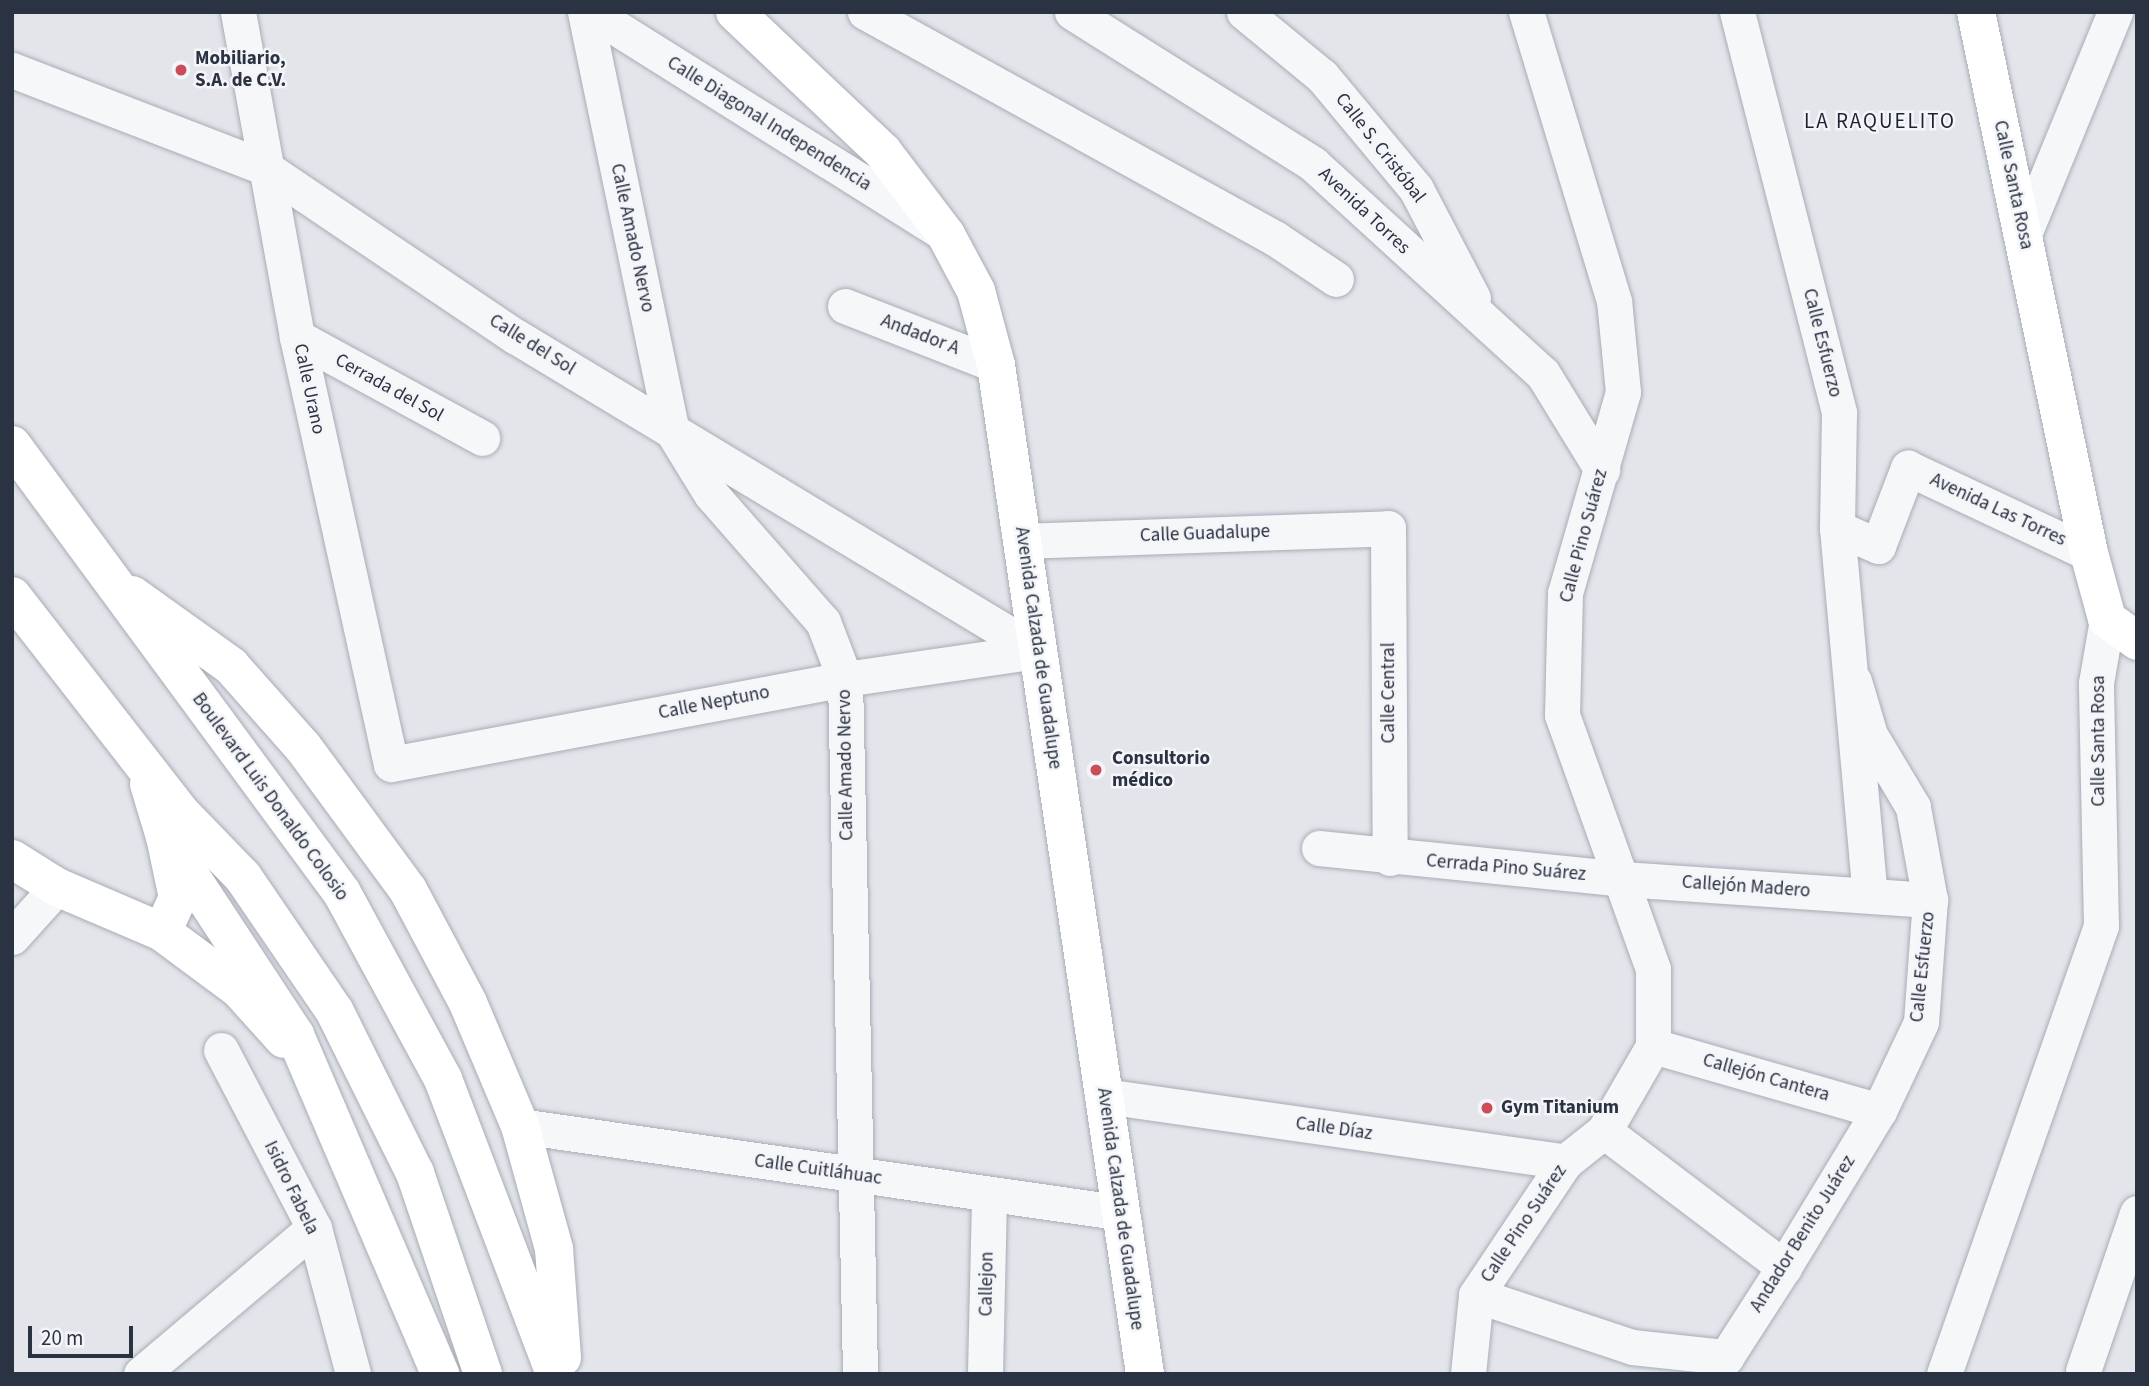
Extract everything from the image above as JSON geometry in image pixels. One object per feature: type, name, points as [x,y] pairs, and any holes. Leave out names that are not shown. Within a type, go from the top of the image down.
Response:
[{"type":"main road","name":"Avenida Calzada de Guadalupe","points":[[735,12],[883,152],[946,235],[976,291],[996,365],[1104,1096],[1117,1212],[1145,1374]]},
{"type":"main road","name":"Calle Santa Rosa","points":[[1976,12],[2089,553],[2122,630]]},
{"type":"main road","name":"Boulevard Luis Donaldo Colosio","points":[[12,445],[342,893],[443,1079],[555,1374]]},
{"type":"main road","points":[[115,584],[231,666],[303,747],[408,890],[468,1003],[520,1126],[554,1249],[563,1374]]},
{"type":"main road","points":[[12,596],[146,768],[243,877],[335,1012],[415,1172],[483,1374]]},
{"type":"main road","points":[[146,768],[165,837],[177,898],[162,932]]},
{"type":"main road","points":[[165,837],[295,1035],[440,1374]]},
{"type":"main road","points":[[12,859],[57,887],[162,932],[239,989],[304,1061]]},
{"type":"street","name":"Calle Urano","points":[[238,12],[264,167],[297,337],[391,764]]},
{"type":"street","name":"Calle Amado Nervo","points":[[585,12],[671,429],[711,494],[823,622],[845,679],[860,1374]]},
{"type":"street","name":"Calle Diagonal Independencia","points":[[591,12],[946,235]]},
{"type":"street","points":[[865,12],[1276,239],[1336,279]]},
{"type":"street","name":"Avenida Torres","points":[[1072,12],[1313,164],[1480,312],[1543,374],[1602,470]]},
{"type":"street","name":"Calle S. Cristóbal","points":[[1244,12],[1322,76],[1416,189],[1480,312]]},
{"type":"street","name":"Calle Esfuerzo","points":[[1737,12],[1839,412],[1837,528],[1854,681],[1870,735],[1913,807],[1930,900],[1921,1021],[1879,1111]]},
{"type":"street","points":[[2024,234],[2115,12]]},
{"type":"street","name":"Calle Pino Suárez","points":[[1468,1374],[1476,1295],[1565,1162],[1604,1131],[1653,1046],[1653,969],[1562,715],[1565,593],[1623,392],[1614,301],[1526,18]]},
{"type":"street","name":"Calle del Sol","points":[[12,70],[264,167],[515,337],[1037,651]]},
{"type":"street","name":"Andador A","points":[[845,306],[996,365]]},
{"type":"street","name":"Cerrada del Sol","points":[[297,337],[482,438]]},
{"type":"street","name":"Avenida Las Torres","points":[[1837,528],[1878,546],[1908,468],[2089,553]]},
{"type":"street","name":"Calle Guadalupe","points":[[1023,541],[1388,528]]},
{"type":"street","name":"Calle Central","points":[[1388,528],[1390,858]]},
{"type":"street","name":"Calle Santa Rosa","points":[[1944,1374],[2101,926],[2096,683],[2122,630]]},
{"type":"street","name":"Calle Neptuno","points":[[391,764],[845,679],[1037,651]]},
{"type":"street","points":[[1854,681],[1870,896]]},
{"type":"street","name":"Cerrada Pino Suárez","points":[[1318,848],[1390,858],[1622,879]]},
{"type":"street","name":"Callejón Madero","points":[[1622,879],[1930,900]]},
{"type":"street","points":[[12,937],[57,887]]},
{"type":"street","name":"Callejón Cantera","points":[[1653,1046],[1879,1111]]},
{"type":"street","name":"Isidro Fabela","points":[[221,1050],[314,1228],[354,1374]]},
{"type":"street","name":"Calle Díaz","points":[[1104,1096],[1565,1162]]},
{"type":"street","name":"Andador Benito Juárez","points":[[1476,1295],[1632,1347],[1726,1357],[1879,1111]]},
{"type":"street","name":"Calle Cuitláhuac","points":[[520,1126],[1117,1212]]},
{"type":"street","points":[[1604,1131],[1784,1267]]},
{"type":"street","name":"Callejon","points":[[985,1374],[989,1195]]},
{"type":"street","points":[[2083,1371],[2137,1213]]},
{"type":"street","points":[[141,1374],[314,1228]]},
{"type":"place","name":"Mobiliario, S.A. de C.V.","points":[[181,70]]},
{"type":"place","name":"Consultorio médico","points":[[1096,770]]},
{"type":"place","name":"Gym Titanium","points":[[1487,1108]]},
{"type":"district","name":"LA RAQUELITO","points":[[1880,121]]}]
